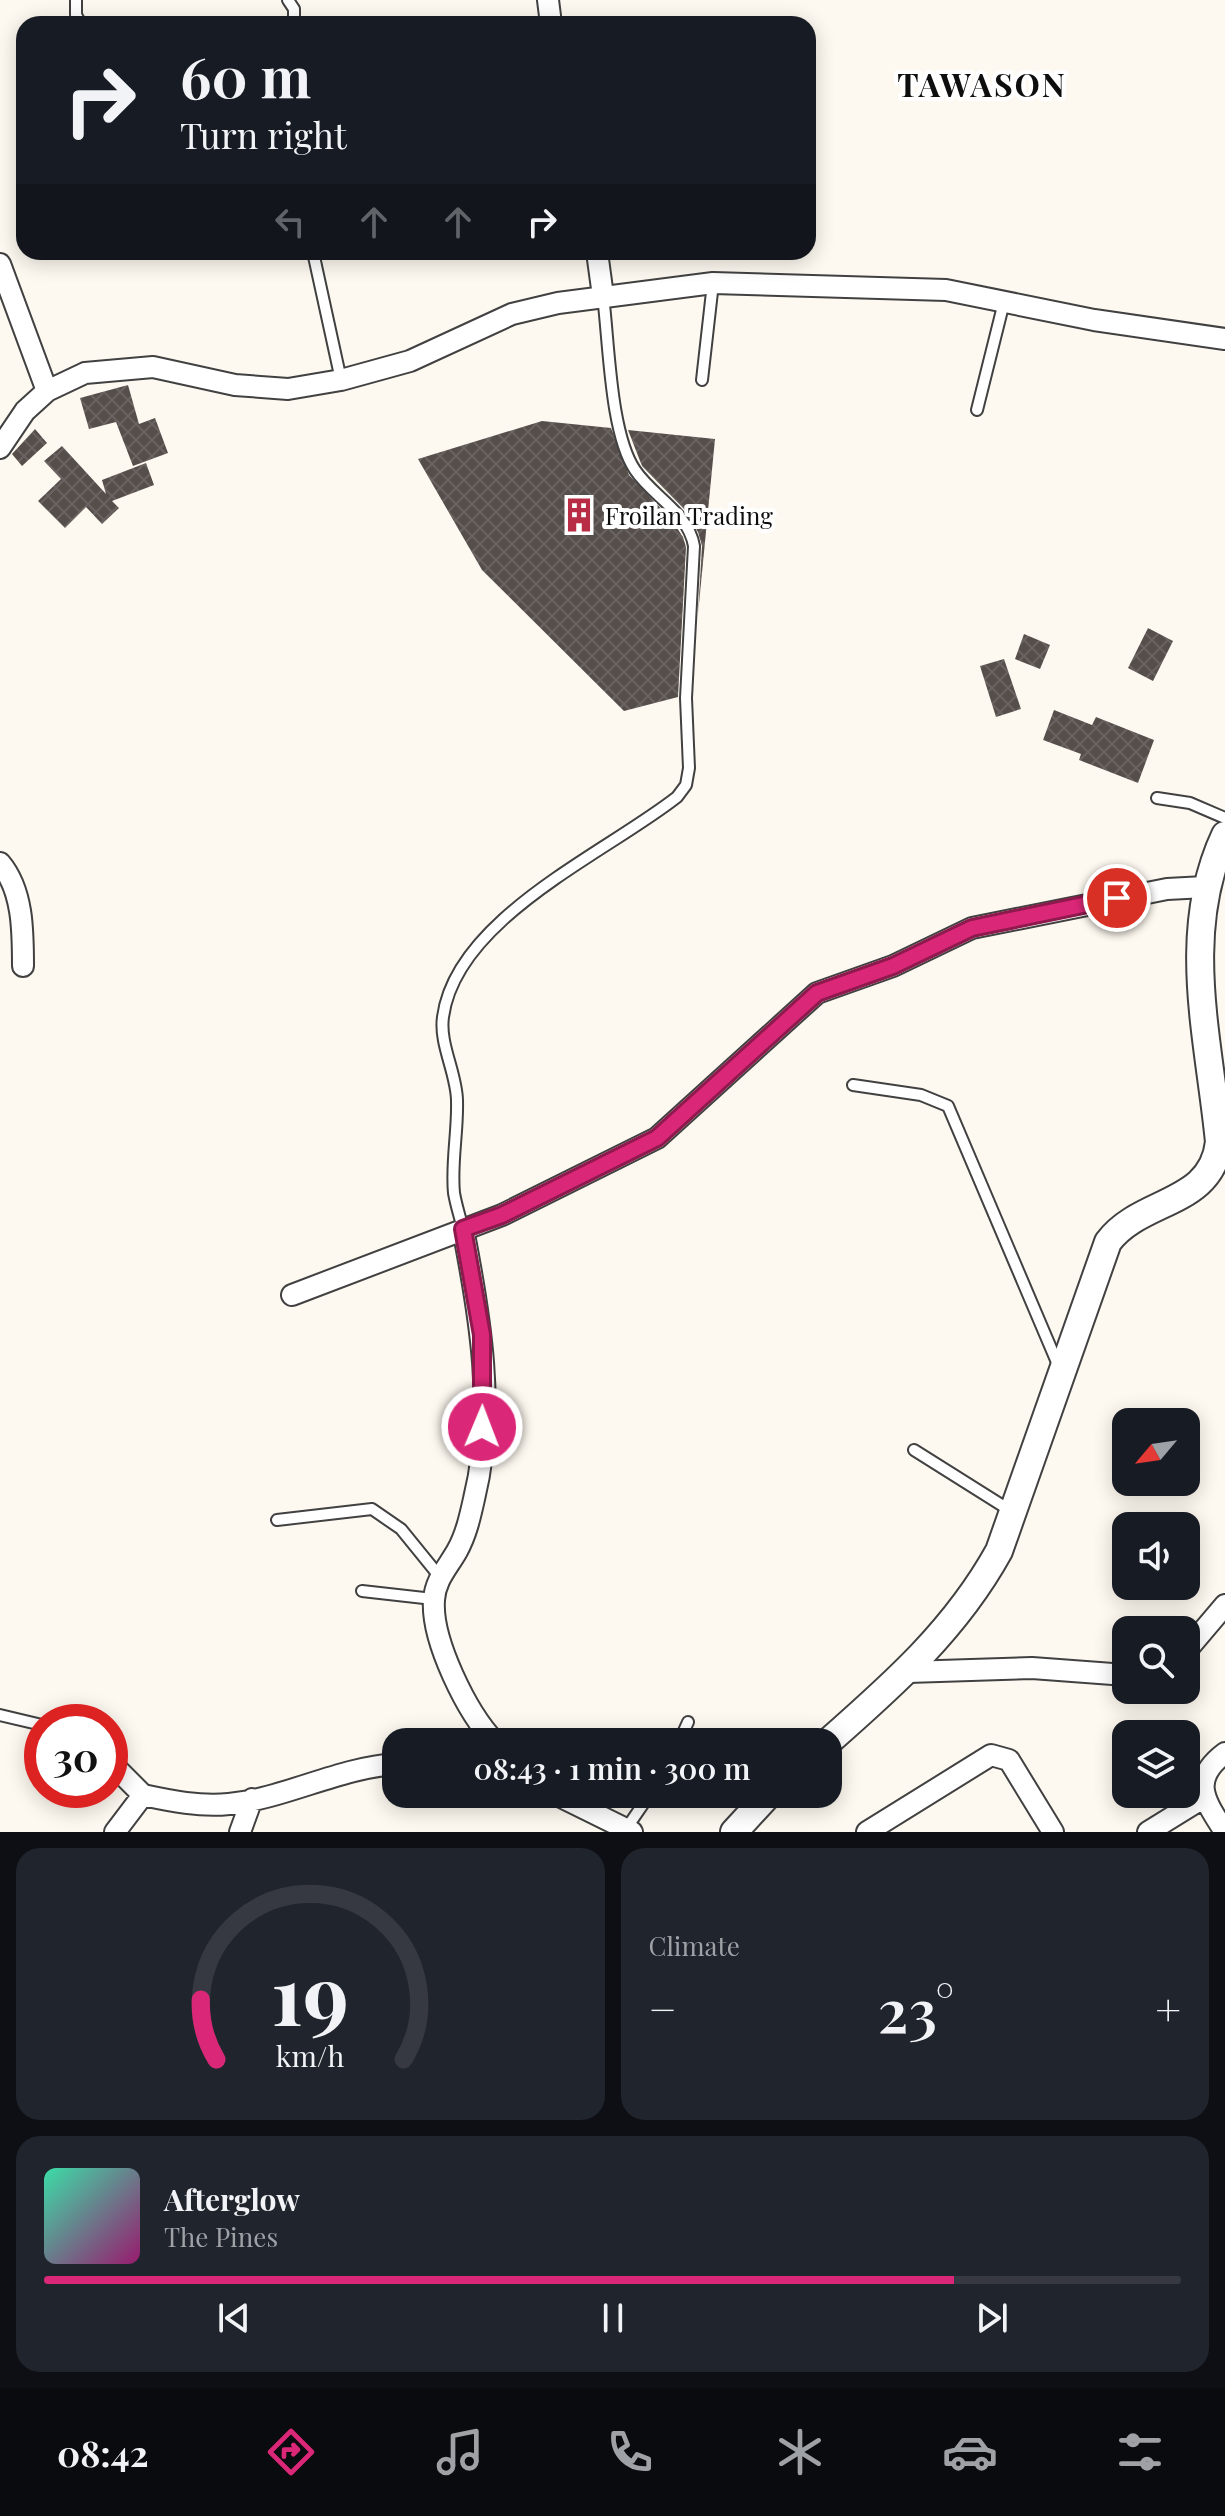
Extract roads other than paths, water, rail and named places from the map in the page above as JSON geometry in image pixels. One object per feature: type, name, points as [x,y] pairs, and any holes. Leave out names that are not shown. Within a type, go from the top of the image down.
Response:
[{"type":"street","points":[[598,260],[603,296]]},
{"type":"street","points":[[0,264],[47,391]]},
{"type":"street","points":[[0,448],[25,411],[47,391],[85,373],[153,367],[235,385],[288,389],[341,380],[410,361],[512,314],[603,296],[713,283],[946,290],[1094,320],[1225,339]]},
{"type":"street","points":[[842,1730],[908,1672],[951,1626],[999,1551],[1108,1242],[1131,1221],[1195,1188],[1210,1175],[1217,1162],[1218,1128],[1199,972],[1205,887],[1225,835]]},
{"type":"street","points":[[0,863],[11,876],[23,928],[23,966]]},
{"type":"street","points":[[292,1295],[502,1215],[657,1138],[817,993],[893,966],[972,928],[1167,889],[1205,887]]},
{"type":"street","points":[[463,1229],[482,1335],[481,1449],[468,1524],[440,1577],[433,1599],[447,1658],[464,1696],[486,1728]]},
{"type":"street","points":[[1200,1634],[1225,1605]]},
{"type":"street","points":[[908,1672],[1032,1668],[1112,1674]]},
{"type":"street","points":[[1225,1753],[1205,1774],[1203,1798],[1225,1832]]},
{"type":"street","points":[[867,1832],[991,1755],[1009,1760],[1053,1832]]},
{"type":"street","points":[[128,1780],[143,1795],[214,1805],[252,1799],[382,1765]]},
{"type":"street","points":[[115,1832],[143,1795]]},
{"type":"street","points":[[1148,1832],[1203,1798]]},
{"type":"street","points":[[240,1832],[252,1799]]},
{"type":"street","points":[[583,1808],[629,1831]]},
{"type":"street","points":[[734,1832],[756,1808]]},
{"type":"lane","points":[[315,260],[341,380]]},
{"type":"lane","points":[[702,380],[713,283]]},
{"type":"lane","points":[[463,1229],[454,1192],[457,1098],[442,1020],[450,989],[469,959],[515,908],[553,878],[653,816],[677,797],[687,776],[686,698],[694,546],[691,529],[635,470],[620,436],[603,296]]},
{"type":"lane","points":[[977,410],[1004,302]]},
{"type":"lane","points":[[1157,798],[1190,803],[1225,818]]},
{"type":"lane","points":[[853,1085],[921,1095],[948,1106],[1061,1373]]},
{"type":"lane","points":[[914,1450],[1013,1512]]},
{"type":"lane","points":[[277,1520],[372,1509],[401,1529],[440,1577]]},
{"type":"lane","points":[[362,1591],[433,1599]]},
{"type":"lane","points":[[0,1715],[24,1721]]},
{"type":"lane","points":[[685,1728],[688,1722]]},
{"type":"lane","points":[[629,1831],[642,1808]]},
{"type":"place","name":"Froilan Trading","points":[[579,515]]},
{"type":"district","name":"TAWASON","points":[[982,83]]}]
